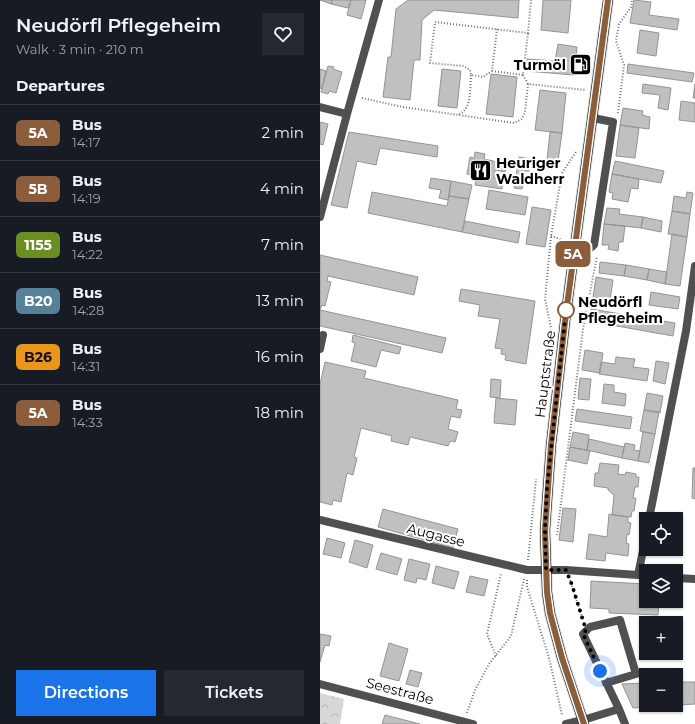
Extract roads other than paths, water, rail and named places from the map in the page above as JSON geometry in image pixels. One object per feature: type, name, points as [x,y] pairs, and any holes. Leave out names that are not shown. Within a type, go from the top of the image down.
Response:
[{"type":"main road","name":"Hauptstraße","points":[[584,722],[562,658],[547,592],[545,530],[551,445],[574,253],[608,0]]},
{"type":"street","points":[[320,217],[379,0]]},
{"type":"street","points":[[320,107],[347,114]]},
{"type":"street","points":[[574,253],[588,250],[594,245],[613,122],[593,118]]},
{"type":"street","points":[[650,512],[686,331],[695,266]]},
{"type":"street","points":[[320,349],[323,335]]},
{"type":"street","name":"Augasse","points":[[320,520],[527,570],[566,570],[639,575]]},
{"type":"street","points":[[683,578],[695,579]]},
{"type":"street","points":[[606,683],[636,674],[620,620],[590,627],[583,634],[606,683],[619,709],[624,724]]},
{"type":"street","name":"Seestraße","points":[[320,684],[473,724]]},
{"type":"street","points":[[564,721],[584,722],[619,709]]},
{"type":"place","name":"Turmöl","points":[[581,65]]},
{"type":"place","name":"Heuriger Waldherr","points":[[481,171]]},
{"type":"place","name":"Neudörfl Pflegeheim","points":[[566,310]]}]
